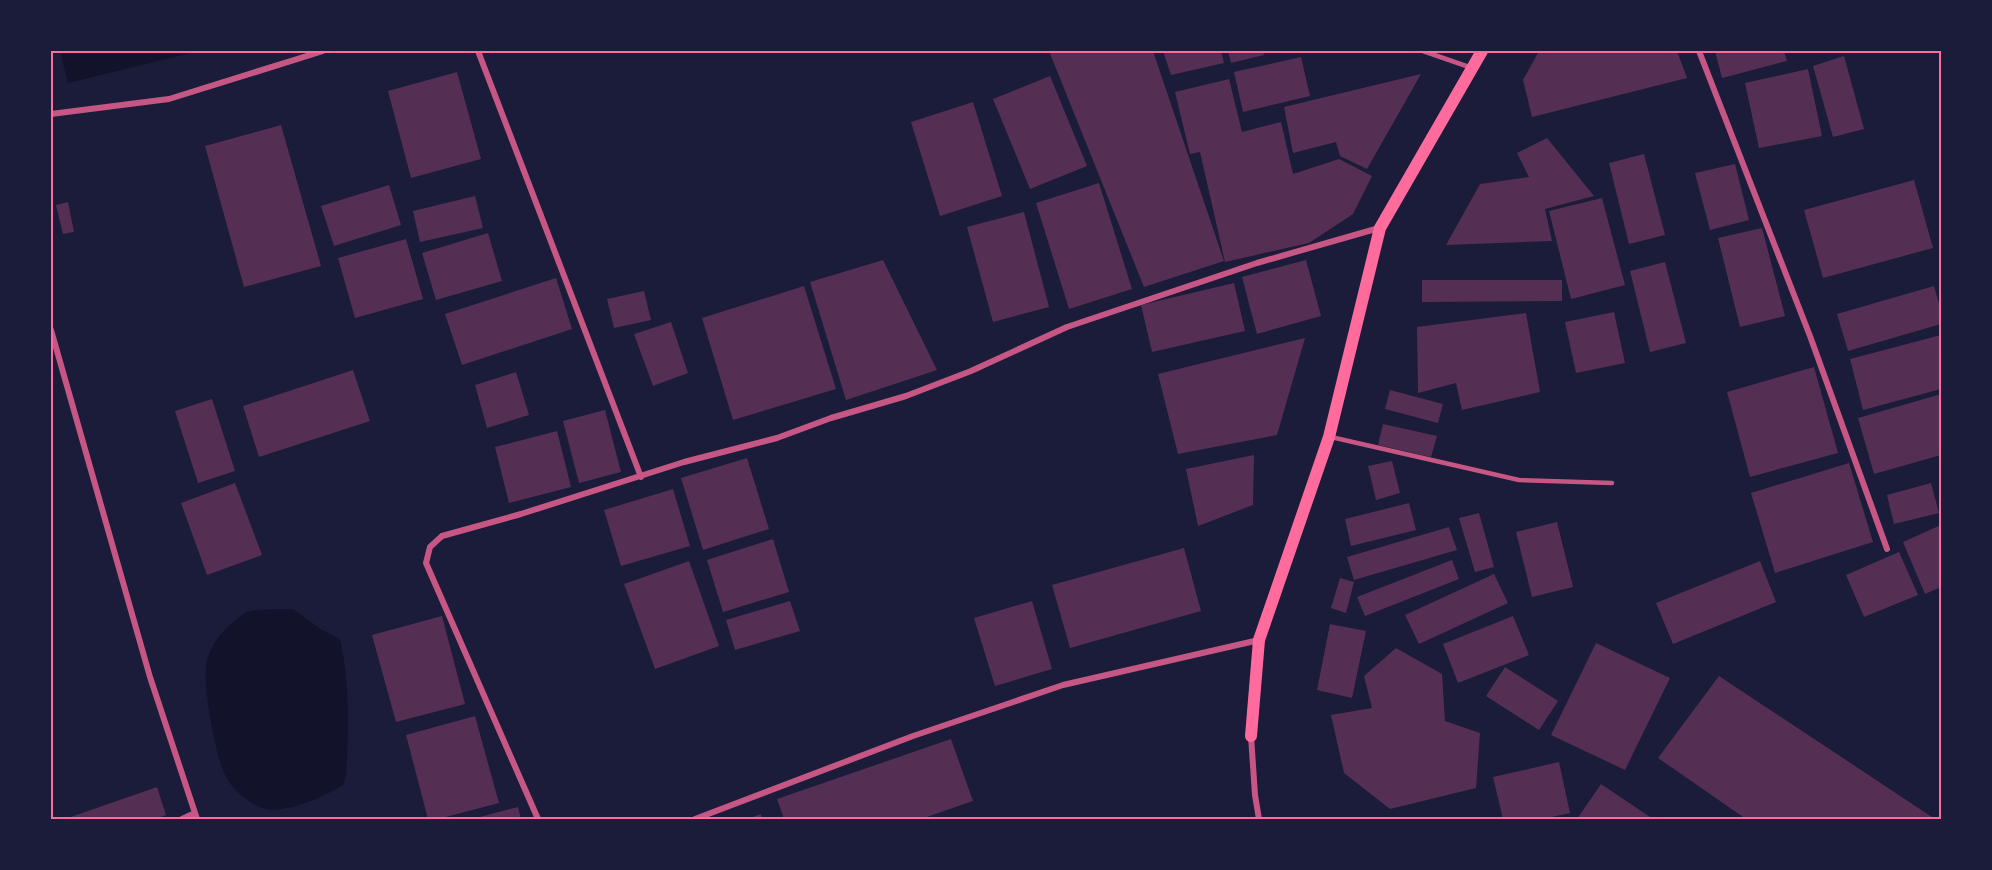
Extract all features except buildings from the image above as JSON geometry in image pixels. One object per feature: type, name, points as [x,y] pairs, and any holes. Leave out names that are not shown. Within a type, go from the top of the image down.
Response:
[{"type":"main road","points":[[1251,735],[1259,640],[1329,437],[1380,228],[1482,51]]},
{"type":"street","points":[[51,114],[169,99],[323,51]]},
{"type":"street","points":[[477,51],[641,477]]},
{"type":"street","points":[[1699,51],[1810,336],[1887,549]]},
{"type":"street","points":[[538,819],[426,563],[429,548],[442,536],[684,462],[777,438],[831,418],[906,396],[971,371],[1067,327],[1257,263],[1380,228]]},
{"type":"street","points":[[51,330],[150,677],[196,816],[182,819]]},
{"type":"street","points":[[695,819],[913,736],[1063,685],[1259,640]]},
{"type":"street","points":[[1251,735],[1259,819]]},
{"type":"lane","points":[[1423,51],[1472,68]]},
{"type":"lane","points":[[1329,437],[1519,480],[1612,483]]},
{"type":"shaded area","points":[[60,51],[199,51],[68,83]]},
{"type":"shaded area","points":[[293,609],[322,630],[340,639],[346,673],[348,707],[346,776],[343,785],[319,798],[274,810],[260,807],[247,800],[234,789],[226,777],[210,719],[206,670],[209,654],[217,640],[243,614],[258,610]]}]
